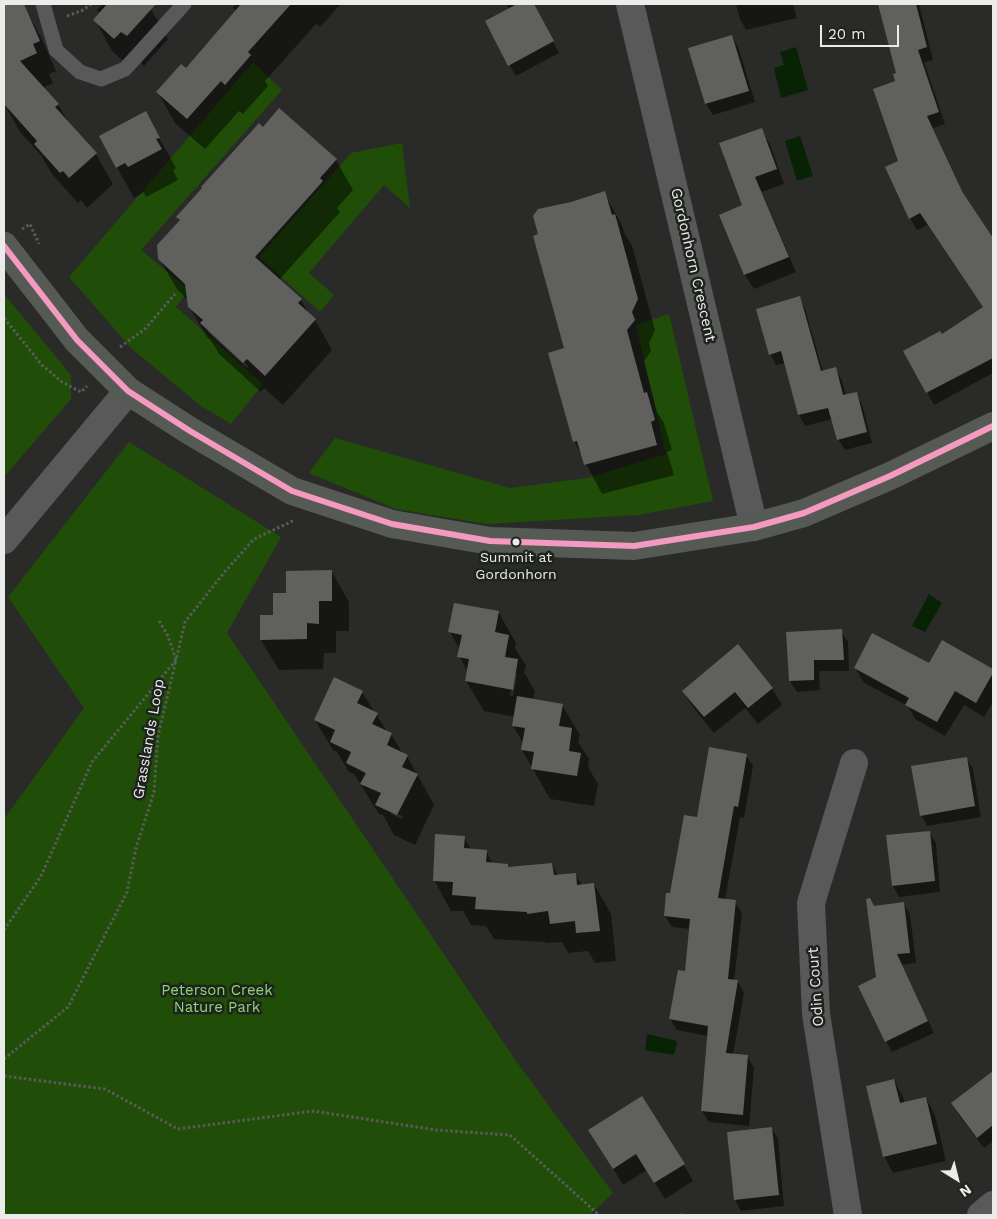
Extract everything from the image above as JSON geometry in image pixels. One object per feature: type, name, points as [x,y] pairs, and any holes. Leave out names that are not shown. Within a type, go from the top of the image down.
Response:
[{"type":"main road","points":[[4,246],[77,340],[128,391],[190,431],[292,491],[392,524],[490,540],[634,546],[754,527],[804,513],[890,476],[993,426]]},
{"type":"street","name":"Gordonhorn Crescent","points":[[630,4],[754,527]]},
{"type":"street","points":[[4,540],[128,391]]},
{"type":"street","name":"Odin Court","points":[[848,1215],[816,1014],[811,904],[854,763]]},
{"type":"street","points":[[981,1215],[993,1205]]},
{"type":"lane","points":[[43,4],[56,50],[80,72],[101,79],[126,69],[184,4]]},
{"type":"path","points":[[48,24],[83,10],[91,4]]},
{"type":"path","points":[[127,353],[120,346],[145,329],[175,294]]},
{"type":"path","points":[[4,318],[42,365],[62,382],[81,392]]},
{"type":"path","points":[[4,930],[41,876],[92,762],[176,660],[186,622],[223,574],[254,539],[300,518]]},
{"type":"path","name":"Grasslands Loop","points":[[4,1059],[68,1007],[127,892],[136,848],[154,792],[158,736],[176,660],[168,636],[158,619]]},
{"type":"path","points":[[4,1076],[105,1089],[178,1129],[314,1111],[436,1130],[510,1135],[599,1215]]},
{"type":"green space","points":[[253,62],[282,90],[141,250],[189,290],[176,307],[263,384],[231,424],[201,406],[132,349],[69,277]]},
{"type":"green space","points":[[402,143],[410,208],[384,185],[309,273],[334,295],[320,312],[259,257],[351,153]]},
{"type":"green space","points":[[4,294],[71,375],[71,399],[4,477]]},
{"type":"green space","points":[[669,314],[713,501],[638,515],[487,524],[396,509],[309,473],[335,438],[510,488],[587,478],[666,454],[636,325]]},
{"type":"green space","name":"Peterson Creek Nature Park","points":[[129,442],[281,537],[227,633],[516,1061],[613,1193],[590,1215],[4,1215],[4,819],[84,708],[8,597]]},
{"type":"shaded area","points":[[796,47],[808,90],[781,98],[774,68],[784,65],[780,52]]},
{"type":"shaded area","points":[[800,136],[813,176],[797,181],[785,141]]},
{"type":"shaded area","points":[[929,594],[942,603],[925,632],[912,626]]},
{"type":"shaded area","points":[[647,1034],[677,1041],[674,1055],[645,1050]]},
{"type":"building","points":[[4,4],[24,4],[40,41],[33,44],[37,53],[20,61],[59,104],[55,107],[97,153],[69,178],[63,171],[60,173],[34,144],[37,141],[4,104]]},
{"type":"building","points":[[107,4],[156,4],[127,36],[121,32],[114,39],[93,20]]},
{"type":"building","points":[[241,4],[291,4],[248,52],[251,55],[225,85],[221,81],[187,119],[156,92],[181,64],[186,68]]},
{"type":"building","points":[[517,4],[534,4],[554,41],[508,66],[485,21]]},
{"type":"building","points":[[878,4],[916,4],[927,47],[918,50],[939,112],[927,116],[963,193],[993,238],[993,358],[926,393],[903,351],[940,331],[942,334],[983,307],[920,213],[909,219],[885,167],[898,161],[873,89],[895,81],[893,74],[896,73]]},
{"type":"building","points":[[732,35],[749,91],[705,104],[688,48]]},
{"type":"building","points":[[279,108],[337,159],[320,178],[323,181],[255,257],[302,299],[298,303],[316,319],[265,376],[247,359],[243,363],[200,323],[203,320],[188,307],[185,284],[158,259],[157,245],[180,220],[176,217],[201,187],[259,123],[263,127]]},
{"type":"building","points":[[146,111],[160,138],[156,139],[162,149],[128,167],[125,163],[116,168],[99,136]]},
{"type":"building","points":[[762,128],[777,169],[755,177],[789,257],[744,275],[719,215],[742,205],[719,143]]},
{"type":"building","points":[[605,191],[612,215],[615,214],[638,299],[632,312],[635,320],[627,330],[644,393],[647,392],[655,420],[651,422],[657,445],[584,465],[577,441],[573,442],[548,353],[564,348],[533,236],[538,234],[533,216],[538,209],[571,202]]},
{"type":"building","points":[[800,296],[821,371],[836,367],[843,395],[857,392],[867,432],[837,440],[828,408],[798,415],[781,351],[769,355],[756,309]]},
{"type":"building","points":[[332,570],[332,601],[319,601],[319,624],[307,623],[307,639],[260,640],[260,615],[273,615],[273,593],[286,593],[286,571]]},
{"type":"building","points":[[454,603],[499,611],[495,632],[509,635],[505,657],[518,659],[513,690],[465,681],[469,659],[457,657],[462,635],[448,632]]},
{"type":"building","points":[[842,629],[844,660],[814,660],[814,680],[789,681],[786,632]]},
{"type":"building","points":[[872,633],[929,663],[942,640],[993,669],[993,673],[976,703],[955,691],[937,722],[905,705],[909,698],[854,668]]},
{"type":"building","points":[[738,644],[773,688],[748,708],[735,692],[704,717],[682,691]]},
{"type":"building","points":[[334,677],[363,691],[357,703],[378,713],[372,724],[392,733],[387,745],[408,755],[402,767],[418,774],[397,815],[375,805],[381,793],[360,784],[366,773],[346,763],[351,752],[330,742],[335,730],[314,720]]},
{"type":"building","points":[[517,696],[563,704],[559,726],[572,728],[569,751],[581,753],[577,776],[531,769],[534,752],[521,750],[525,728],[512,726]]},
{"type":"building","points":[[709,747],[747,754],[738,807],[734,806],[718,898],[736,900],[728,979],[738,980],[726,1053],[748,1055],[743,1115],[701,1111],[708,1026],[669,1019],[678,970],[685,971],[690,919],[664,916],[666,893],[670,893],[684,815],[697,817]]},
{"type":"building","points":[[967,757],[975,806],[920,816],[911,766]]},
{"type":"building","points":[[930,831],[935,881],[892,886],[886,835]]},
{"type":"building","points":[[435,834],[465,836],[464,848],[487,850],[486,862],[508,864],[508,867],[552,863],[554,875],[576,873],[577,885],[594,883],[600,931],[576,933],[575,921],[550,924],[548,911],[527,914],[527,912],[475,909],[476,897],[452,895],[453,882],[433,881]]},
{"type":"building","points":[[870,898],[874,906],[904,902],[910,953],[897,954],[928,1021],[885,1042],[858,986],[876,977],[866,899]]},
{"type":"building","points":[[993,1071],[993,1125],[977,1138],[951,1103]]},
{"type":"building","points":[[894,1079],[900,1103],[926,1097],[937,1144],[883,1157],[866,1086]]},
{"type":"building","points":[[642,1096],[685,1164],[654,1183],[636,1154],[613,1169],[588,1130]]},
{"type":"building","points":[[772,1127],[779,1195],[734,1200],[727,1132]]},
{"type":"transit line","points":[[4,246],[77,340],[128,391],[190,431],[292,491],[392,524],[490,541],[634,546],[754,527],[804,513],[890,476],[993,426]]},
{"type":"place","name":"Summit at Gordonhorn","points":[[516,542]]}]
